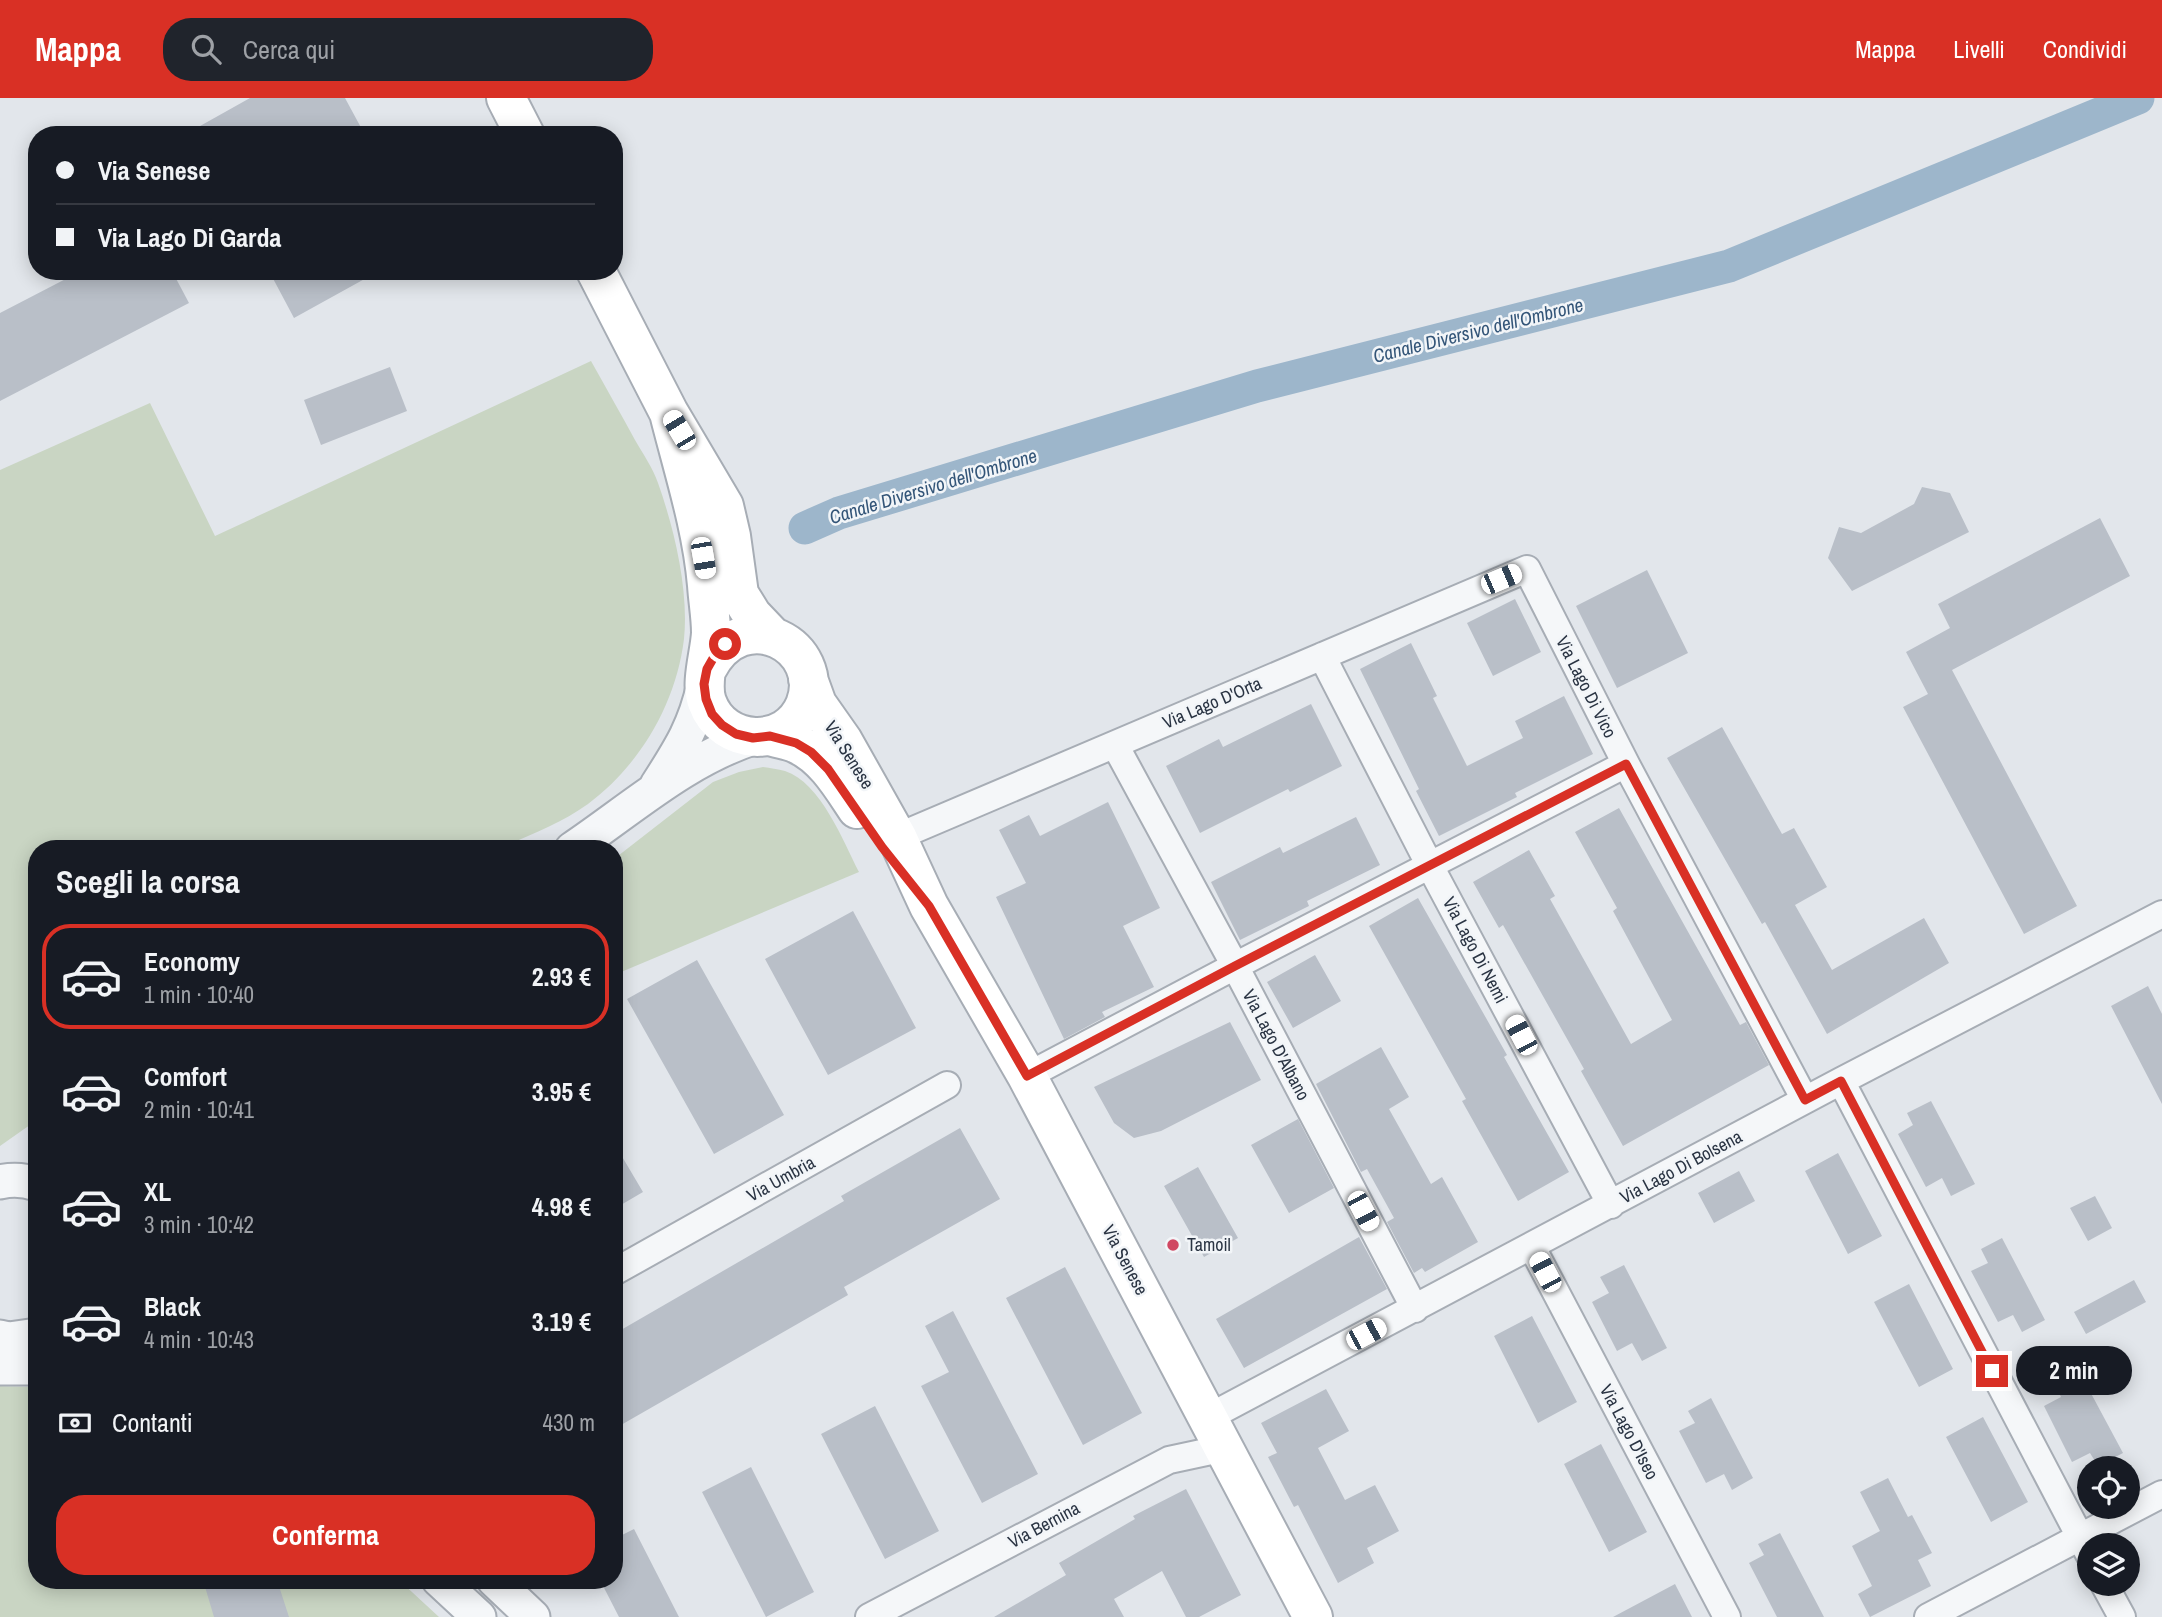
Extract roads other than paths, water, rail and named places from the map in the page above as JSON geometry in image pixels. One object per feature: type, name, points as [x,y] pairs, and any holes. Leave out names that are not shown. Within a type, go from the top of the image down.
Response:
[{"type":"main road","points":[[506,98],[521,126]]},
{"type":"main road","name":"Via Senese","points":[[601,280],[669,413],[724,506],[739,594],[752,615],[772,636],[787,643],[799,655],[806,670],[809,687],[806,703],[798,718],[785,729],[761,737]]},
{"type":"main road","name":"Via Senese","points":[[669,413],[707,580],[711,631],[706,699],[712,714],[736,734],[796,743],[811,752],[828,769],[882,847],[929,906]]},
{"type":"main road","points":[[706,676],[720,649],[739,637],[755,634],[772,636]]},
{"type":"main road","name":"Via Senese","points":[[808,679],[817,704],[843,741],[897,837],[929,906],[1027,1076],[1313,1617]]},
{"type":"street","name":"Via Lago D'Orta","points":[[897,837],[1527,569]]},
{"type":"street","name":"Via Lago Di Vico","points":[[1527,569],[1626,764],[1805,1100]]},
{"type":"street","name":"Via Lago Di Nemi","points":[[1322,656],[1430,866],[1611,1205]]},
{"type":"street","points":[[656,787],[684,743],[699,711],[706,676]]},
{"type":"street","points":[[585,840],[656,787],[730,745],[761,737]]},
{"type":"street","name":"Via Lago D'Albano","points":[[1115,746],[1235,966],[1415,1309]]},
{"type":"street","points":[[1027,1076],[1626,764]]},
{"type":"street","name":"Via Lago Di Bolsena","points":[[1217,1433],[1415,1309],[1841,1081],[2159,922]]},
{"type":"street","points":[[1841,1081],[2078,1533]]},
{"type":"street","name":"Via Umbria","points":[[623,1267],[947,1085]]},
{"type":"street","points":[[15,1182],[28,1167]]},
{"type":"street","name":"Via Lago D'Iseo","points":[[1532,1247],[1727,1617]]},
{"type":"street","points":[[9,1344],[28,1360]]},
{"type":"street","name":"Via Bernina","points":[[869,1617],[1217,1433]]},
{"type":"street","points":[[2105,1533],[2162,1494]]},
{"type":"street","points":[[1928,1617],[2077,1551]]},
{"type":"street","points":[[448,1589],[478,1617]]},
{"type":"street","points":[[503,1589],[533,1617]]},
{"type":"street","points":[[2111,1596],[2122,1617]]},
{"type":"waterway","name":"Canale Diversivo dell'Ombrone","points":[[805,528],[839,513],[1257,386],[1729,266],[2138,98]]},
{"type":"place","name":"Tamoil","points":[[1173,1245]]}]
